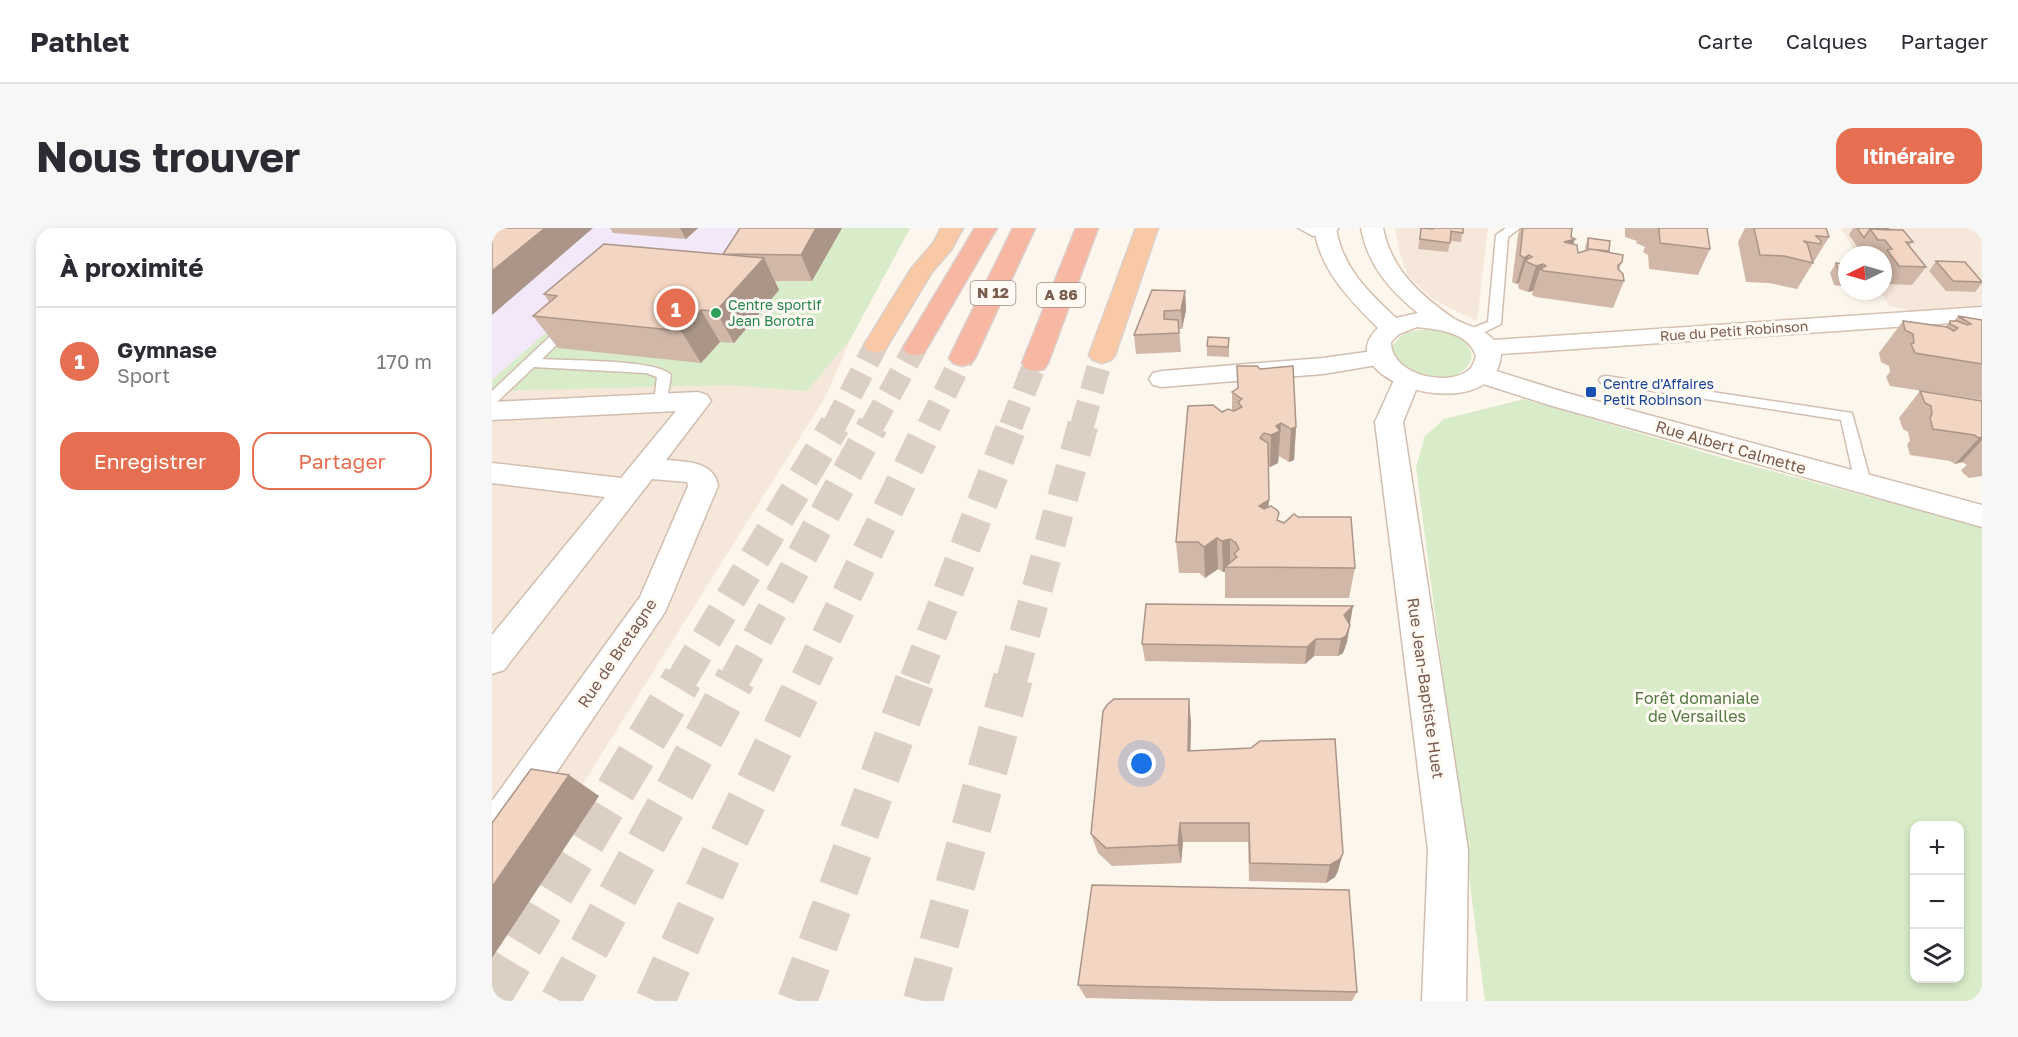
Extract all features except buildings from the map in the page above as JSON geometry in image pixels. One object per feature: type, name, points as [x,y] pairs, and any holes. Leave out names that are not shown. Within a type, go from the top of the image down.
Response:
[{"type":"highway","points":[[922,269],[933,228]]},
{"type":"highway","points":[[876,345],[922,269],[943,245],[951,228]]},
{"type":"highway","points":[[915,348],[986,228]]},
{"type":"highway","name":"N 12","points":[[962,357],[1024,228]]},
{"type":"highway","name":"A 86","points":[[1035,363],[1087,228]]},
{"type":"highway","points":[[1102,355],[1147,228]]},
{"type":"street","points":[[1372,228],[1379,255],[1393,278],[1479,351],[1470,381],[1448,386],[1423,385],[1407,380],[1395,374],[1380,358],[1378,345],[1380,338],[1392,328],[1415,320],[1444,322]]},
{"type":"street","points":[[1322,229],[1333,259],[1352,286],[1392,328]]},
{"type":"street","name":"Rue du Petit Robinson","points":[[1479,351],[1982,314]]},
{"type":"street","name":"Rue Albert Calmette","points":[[1479,351],[1558,399],[1982,516]]},
{"type":"street","points":[[1162,379],[1323,366],[1380,358]]},
{"type":"street","name":"Rue Jean-Baptiste Huet","points":[[1407,380],[1389,422],[1448,850],[1444,1001]]},
{"type":"street","points":[[492,411],[698,401],[492,660]]},
{"type":"street","points":[[492,472],[636,479]]},
{"type":"street","name":"Rue de Bretagne","points":[[492,834],[653,603],[703,486],[702,478],[694,473],[636,479]]},
{"type":"lane","points":[[1479,351],[1494,324],[1502,235],[1514,228]]},
{"type":"lane","points":[[492,399],[564,331]]},
{"type":"lane","points":[[530,363],[648,369],[664,375],[660,403]]},
{"type":"lane","points":[[1606,380],[1847,416],[1863,483]]},
{"type":"shaded area","points":[[492,228],[910,228],[851,338],[826,396],[492,929]]},
{"type":"shaded area","points":[[492,228],[770,228],[738,277],[623,265],[492,380]]},
{"type":"shaded area","points":[[1395,228],[1488,228],[1477,321],[1434,300],[1408,276],[1399,251]]},
{"type":"shaded area","points":[[1841,228],[1982,228],[1982,324],[1889,306],[1885,300],[1892,300],[1892,246],[1852,246]]},
{"type":"green space","name":"Centre sportif Jean Borotra","points":[[770,228],[910,228],[851,338],[807,391],[729,385],[492,391],[492,380],[623,265],[738,277]]},
{"type":"green space","points":[[1426,329],[1451,334],[1466,342],[1471,353],[1469,363],[1461,372],[1448,377],[1430,378],[1410,371],[1395,357],[1393,345],[1404,333]]},
{"type":"green space","name":"Forêt domaniale de Versailles","points":[[1524,399],[1730,460],[1982,527],[1982,1001],[1485,1001],[1416,467],[1425,436],[1444,419]]},
{"type":"tunnel","points":[[834,426],[876,345]]},
{"type":"tunnel","points":[[872,426],[915,348]]},
{"type":"tunnel","points":[[1082,426],[1102,355]]},
{"type":"tunnel","points":[[929,426],[962,358]]},
{"type":"tunnel","points":[[1011,426],[1035,363]]},
{"type":"tunnel","points":[[682,679],[835,425]]},
{"type":"tunnel","points":[[735,679],[873,425]]},
{"type":"tunnel","points":[[806,679],[929,425]]},
{"type":"tunnel","points":[[915,679],[1012,425]]},
{"type":"tunnel","points":[[1012,679],[1083,425]]},
{"type":"tunnel","points":[[492,996],[683,678]]},
{"type":"tunnel","points":[[560,1001],[736,678]]},
{"type":"tunnel","points":[[655,1001],[725,846],[807,678]]},
{"type":"tunnel","points":[[797,1001],[916,678]]},
{"type":"tunnel","points":[[923,1001],[1013,678]]},
{"type":"place","name":"Gymnase","points":[[676,308]]},
{"type":"place","name":"Centre sportif Jean Borotra","points":[[716,313]]},
{"type":"place","name":"Centre d'Affaires Petit Robinson","points":[[1591,392]]}]
